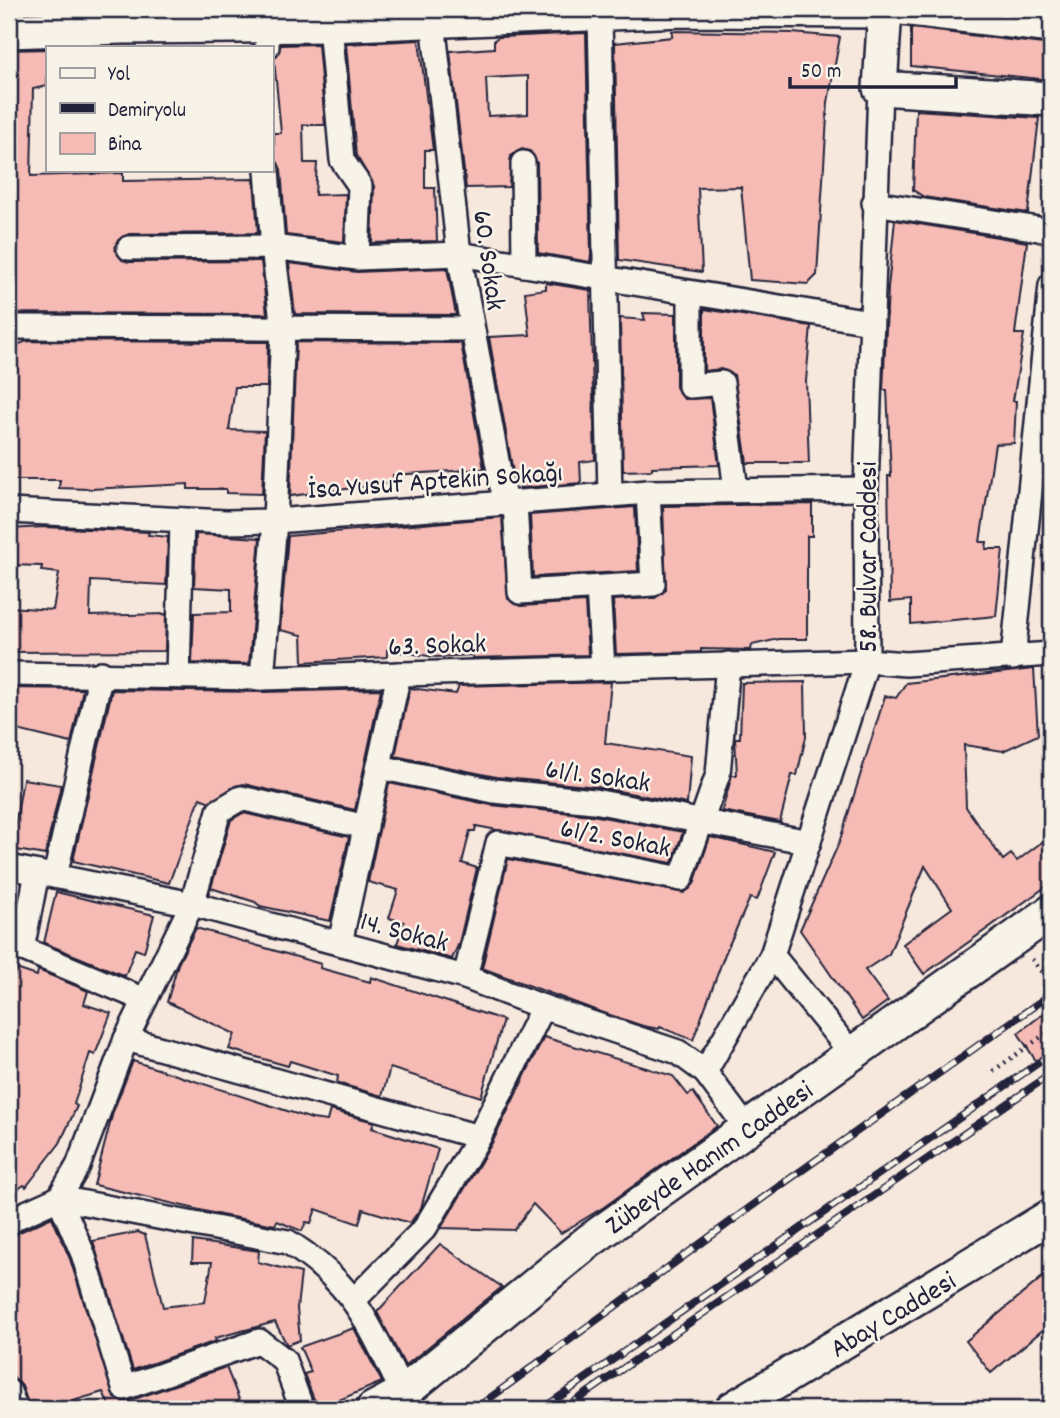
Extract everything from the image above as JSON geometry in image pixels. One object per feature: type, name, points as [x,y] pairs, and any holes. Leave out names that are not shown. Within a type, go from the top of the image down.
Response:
[{"type":"main road","points":[[9,31],[66,29],[267,37],[330,25],[433,21],[475,14],[885,10]]},
{"type":"main road","name":"58. Bulvar Caddesi","points":[[880,88],[885,10]]},
{"type":"main road","points":[[880,88],[1051,99]]},
{"type":"main road","name":"Zübeyde Hanım Caddesi","points":[[373,1409],[402,1394],[589,1241],[1051,912]]},
{"type":"main road","name":"Abay Caddesi","points":[[732,1409],[1051,1216]]},
{"type":"street","points":[[885,10],[1051,32]]},
{"type":"street","points":[[579,14],[603,277],[610,496]]},
{"type":"street","name":"60. Sokak","points":[[433,21],[459,254],[471,329],[510,503],[520,592],[598,588]]},
{"type":"street","points":[[330,25],[342,160],[360,186],[357,258]]},
{"type":"street","name":"58. Bulvar Caddesi","points":[[705,1072],[772,956],[867,661],[866,489],[880,88]]},
{"type":"street","points":[[523,163],[524,265]]},
{"type":"street","points":[[262,678],[275,522],[283,329],[272,247],[267,172]]},
{"type":"street","points":[[874,203],[1051,231]]},
{"type":"street","points":[[129,248],[272,247],[357,258],[459,254],[870,322]]},
{"type":"street","points":[[1013,658],[1041,487],[1051,285]]},
{"type":"street","points":[[690,293],[690,386],[723,383],[736,490]]},
{"type":"street","points":[[9,327],[471,329]]},
{"type":"street","name":"İsa Yusuf Aptekin Sokağı","points":[[9,511],[275,522],[648,492],[866,489]]},
{"type":"street","points":[[603,668],[598,588],[653,584],[648,492]]},
{"type":"street","points":[[178,675],[182,520]]},
{"type":"street","name":"63. Sokak","points":[[9,674],[101,673],[262,678],[867,661],[906,664],[1051,654]]},
{"type":"street","name":"61/2. Sokak","points":[[465,977],[498,843],[681,879],[718,774],[729,664]]},
{"type":"street","points":[[101,673],[46,874],[15,946],[145,1000]]},
{"type":"street","points":[[340,943],[399,674]]},
{"type":"street","name":"61/1. Sokak","points":[[379,767],[494,791],[594,801],[809,842]]},
{"type":"street","points":[[9,1223],[59,1198],[78,1166],[126,1039],[192,904],[219,811],[241,798],[366,827]]},
{"type":"street","name":"14. Sokak","points":[[9,867],[192,904],[465,977],[542,1007],[678,1052],[705,1072],[746,1127]]},
{"type":"street","points":[[772,956],[852,1054]]},
{"type":"street","points":[[355,1298],[425,1228],[479,1137],[542,1007]]},
{"type":"street","points":[[126,1039],[479,1137]]},
{"type":"street","points":[[59,1198],[288,1242],[321,1262],[355,1298],[402,1394]]},
{"type":"street","points":[[59,1198],[83,1254],[124,1388],[259,1340],[284,1360],[302,1409]]},
{"type":"street","points":[[9,1392],[16,1409]]},
{"type":"path","points":[[1028,953],[1045,977],[1051,972]]},
{"type":"path","points":[[993,1071],[1051,1030]]},
{"type":"building","points":[[1051,9],[1051,17],[998,10]]},
{"type":"building","points":[[911,28],[1051,45],[1051,80],[911,66]]},
{"type":"building","points":[[672,31],[792,33],[840,37],[828,102],[817,275],[808,284],[750,280],[741,187],[698,188],[702,272],[619,260],[615,43],[672,37]]},
{"type":"building","points":[[586,33],[590,262],[538,253],[537,163],[530,151],[522,149],[511,156],[509,187],[466,188],[450,51],[494,48],[494,40],[499,37]],"holes":[[[528,76],[528,114],[488,116],[486,78]]]},
{"type":"building","points":[[419,40],[433,150],[425,150],[425,188],[435,188],[437,241],[372,243],[374,186],[356,155],[346,44]]},
{"type":"building","points":[[318,44],[325,125],[303,125],[304,163],[317,163],[315,195],[346,194],[344,242],[286,235],[281,169],[274,158],[274,133],[281,133],[274,59],[281,45]]},
{"type":"building","points":[[46,49],[46,86],[33,89],[31,176],[123,173],[123,181],[254,179],[258,233],[129,234],[117,241],[115,249],[122,260],[129,262],[261,261],[267,314],[9,313],[9,50]]},
{"type":"building","points":[[916,110],[1039,118],[1028,213],[924,197],[913,190]]},
{"type":"building","points":[[895,220],[1027,242],[1015,334],[1024,334],[1013,401],[1016,401],[1014,443],[995,444],[980,542],[987,542],[986,549],[1003,549],[996,616],[911,624],[911,600],[890,602],[888,476],[891,476],[887,390],[883,390],[888,288]]},
{"type":"building","points":[[289,263],[357,272],[447,268],[456,315],[295,314]]},
{"type":"building","points":[[546,283],[590,290],[595,460],[580,462],[581,483],[520,488],[519,477],[514,478],[489,337],[530,335],[525,292],[546,289]]},
{"type":"building","points":[[704,309],[811,326],[806,381],[809,463],[747,463],[734,375],[721,369],[704,371]]},
{"type":"building","points":[[643,313],[676,314],[676,387],[684,399],[710,398],[719,465],[652,467],[652,470],[623,471],[620,318],[645,320]]},
{"type":"building","points":[[27,341],[268,342],[267,387],[235,387],[229,430],[265,431],[262,494],[226,493],[226,489],[188,489],[188,484],[90,489],[59,488],[60,480],[10,480],[14,346]]},
{"type":"building","points":[[296,342],[461,343],[484,469],[393,475],[394,483],[290,496]]},
{"type":"building","points":[[812,504],[812,536],[807,536],[807,639],[779,639],[752,645],[751,650],[701,649],[701,652],[616,654],[613,600],[655,598],[666,590],[663,506]]},
{"type":"building","points":[[635,507],[638,571],[533,577],[530,515]]},
{"type":"building","points":[[502,517],[508,599],[521,606],[585,602],[588,655],[472,658],[473,655],[436,657],[387,650],[387,657],[303,662],[302,635],[280,630],[288,536]]},
{"type":"building","points":[[45,527],[149,532],[148,535],[168,537],[166,585],[91,581],[90,616],[166,614],[165,651],[9,652],[9,607],[53,610],[59,573],[41,571],[42,566],[9,565],[9,529]]},
{"type":"building","points":[[196,534],[260,538],[249,664],[192,663],[194,613],[231,612],[231,589],[194,587]]},
{"type":"building","points":[[1034,669],[1038,735],[1003,751],[964,745],[966,807],[1003,860],[1011,854],[1017,861],[1051,835],[1051,883],[924,974],[903,944],[952,908],[925,866],[889,954],[865,970],[888,1001],[862,1020],[800,930],[839,843],[885,696],[896,698],[906,683]]},
{"type":"building","points":[[611,682],[605,743],[691,756],[687,804],[597,787],[496,777],[395,756],[410,688],[456,694],[459,686]]},
{"type":"building","points":[[805,682],[806,737],[797,775],[792,775],[780,822],[722,811],[732,775],[737,775],[735,738],[740,738],[742,683]]},
{"type":"building","points":[[9,688],[83,689],[71,743],[9,728]]},
{"type":"building","points":[[381,689],[355,810],[244,784],[235,786],[210,802],[200,798],[169,883],[73,861],[112,690],[262,692]]},
{"type":"building","points":[[23,779],[61,785],[45,855],[11,849]]},
{"type":"building","points":[[389,783],[491,805],[592,815],[683,832],[672,863],[476,826],[475,831],[470,831],[462,863],[477,868],[459,943],[452,959],[397,944],[404,922],[389,918],[398,890],[368,882]]},
{"type":"building","points":[[243,813],[349,837],[330,921],[260,906],[211,888],[231,820]]},
{"type":"building","points":[[710,837],[775,852],[757,900],[750,898],[725,954],[693,1040],[660,1027],[643,1026],[595,1010],[482,968],[508,859],[684,893],[694,884]]},
{"type":"building","points":[[56,892],[154,915],[144,952],[135,949],[125,976],[44,943]]},
{"type":"building","points":[[196,928],[321,964],[320,968],[370,982],[371,977],[503,1020],[481,1097],[390,1068],[382,1096],[337,1083],[338,1076],[290,1061],[288,1066],[229,1049],[235,1034],[167,1002],[178,964]]},
{"type":"building","points":[[16,969],[37,976],[38,970],[88,991],[84,1004],[111,1013],[95,1055],[90,1053],[74,1104],[77,1106],[60,1143],[26,1187],[24,1185],[9,1195],[9,980],[13,981]]},
{"type":"building","points":[[1051,1008],[1051,1051],[1036,1061],[1018,1033]]},
{"type":"building","points":[[544,1037],[673,1076],[688,1095],[693,1092],[717,1126],[604,1207],[561,1233],[533,1204],[514,1230],[441,1228],[492,1143]]},
{"type":"building","points":[[133,1061],[312,1119],[327,1121],[330,1110],[374,1122],[372,1128],[438,1149],[421,1208],[410,1223],[363,1209],[359,1224],[316,1209],[311,1223],[306,1222],[302,1231],[277,1221],[275,1225],[221,1215],[94,1185],[113,1112]]},
{"type":"building","points":[[52,1217],[70,1259],[114,1398],[129,1401],[226,1367],[243,1409],[111,1409],[103,1392],[66,1403],[69,1409],[30,1409],[22,1386],[9,1372],[9,1237]]},
{"type":"building","points":[[138,1232],[145,1235],[163,1307],[205,1302],[212,1262],[192,1262],[193,1241],[259,1251],[258,1262],[301,1273],[297,1308],[300,1340],[287,1345],[275,1322],[215,1338],[216,1341],[133,1370],[93,1241]]},
{"type":"building","points":[[440,1244],[502,1287],[405,1366],[377,1312]]},
{"type":"building","points":[[1051,1270],[1051,1323],[991,1373],[966,1341]]},
{"type":"building","points":[[354,1328],[382,1382],[318,1409],[304,1374],[311,1372],[300,1347]]},
{"type":"railway","points":[[475,1409],[767,1195],[1051,994]]},
{"type":"railway","points":[[542,1409],[1051,1054]]},
{"type":"railway","points":[[564,1409],[1051,1074]]}]
